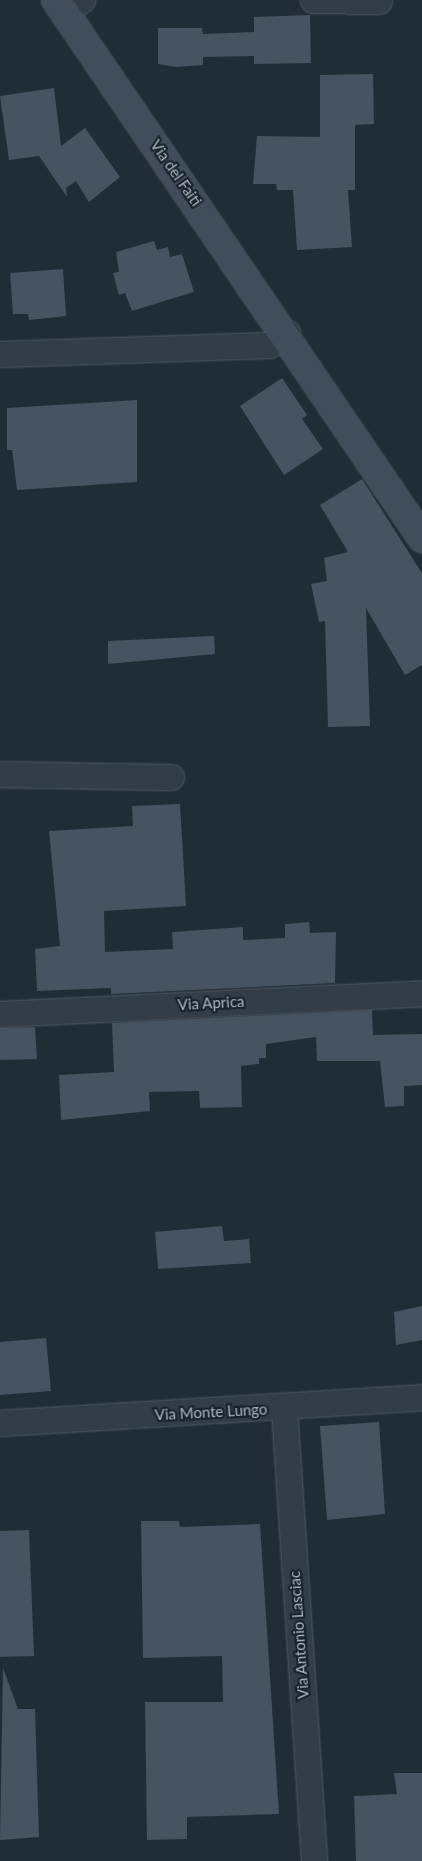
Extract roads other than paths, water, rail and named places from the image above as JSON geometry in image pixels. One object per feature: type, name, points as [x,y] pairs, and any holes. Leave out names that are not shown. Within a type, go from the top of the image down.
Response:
[{"type":"street","points":[[313,0],[379,1]]},
{"type":"street","name":"Via del Faiti","points":[[67,4],[422,538]]},
{"type":"street","points":[[0,354],[269,345],[287,333]]},
{"type":"street","points":[[0,774],[172,777]]},
{"type":"street","name":"Via Aprica","points":[[0,1014],[422,993]]},
{"type":"street","name":"Via Monte Lungo","points":[[0,1423],[284,1408],[422,1397]]},
{"type":"street","name":"Via Antonio Lasciac","points":[[284,1408],[314,1861]]}]
